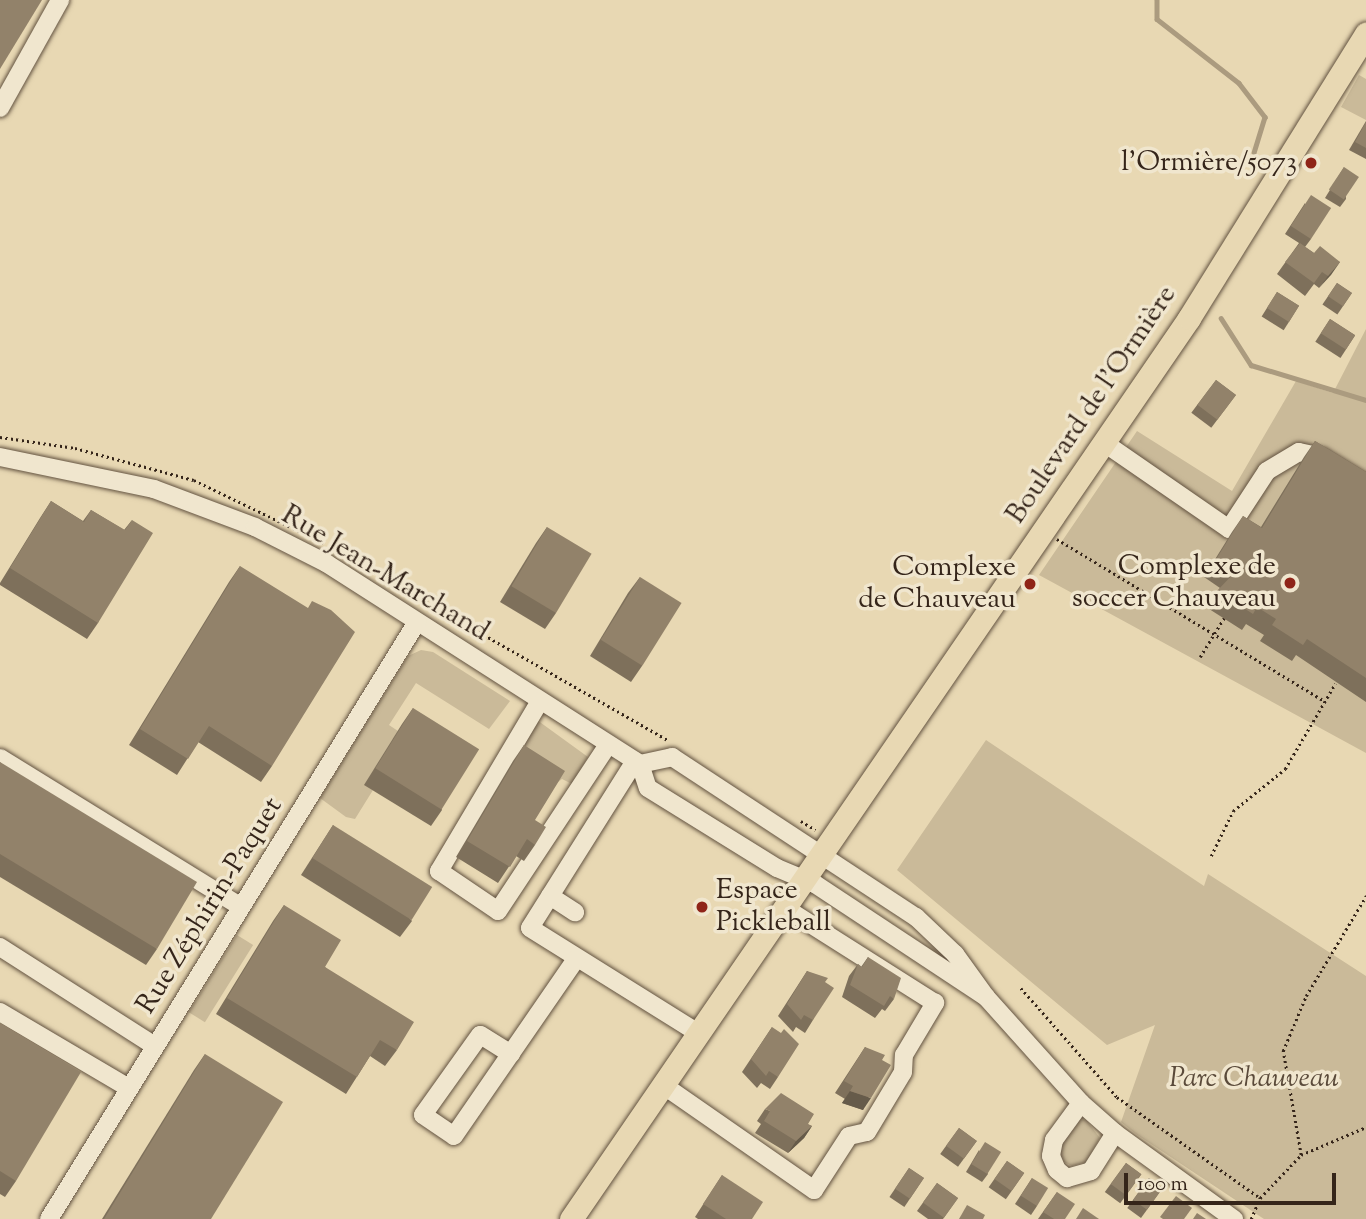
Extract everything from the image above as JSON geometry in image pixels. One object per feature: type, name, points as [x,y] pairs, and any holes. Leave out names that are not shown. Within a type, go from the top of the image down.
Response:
[{"type":"main road","name":"Boulevard de l'Ormière","points":[[571,1219],[1189,318],[1366,34]]},
{"type":"street","points":[[0,108],[60,0]]},
{"type":"street","points":[[1103,442],[1229,529],[1267,471],[1299,452],[1322,457],[1366,484]]},
{"type":"street","name":"Rue Jean-Marchand","points":[[0,457],[109,477],[247,524],[326,564],[638,762],[649,788],[777,868],[804,878],[986,997]]},
{"type":"street","name":"Rue Zéphirin-Paquet","points":[[49,1219],[417,622]]},
{"type":"street","points":[[540,701],[439,871],[498,911],[608,745]]},
{"type":"street","points":[[698,1033],[530,928],[638,762],[672,757],[916,917],[955,954],[986,997],[1081,1103],[1115,1133],[1234,1219]]},
{"type":"street","points":[[0,758],[240,906]]},
{"type":"street","points":[[550,896],[575,912]]},
{"type":"street","points":[[663,1085],[814,1189],[849,1136],[866,1132],[903,1072],[904,1055],[935,1003],[784,906]]},
{"type":"street","points":[[0,947],[155,1046]]},
{"type":"street","points":[[511,1054],[480,1035],[423,1115],[454,1136],[511,1054],[577,958]]},
{"type":"street","points":[[0,1012],[129,1088]]},
{"type":"street","points":[[1081,1103],[1054,1140],[1051,1156],[1057,1170],[1067,1178],[1091,1171],[1115,1133]]},
{"type":"path","points":[[1058,539],[1325,701]]},
{"type":"path","points":[[1200,657],[1224,618]]},
{"type":"path","points":[[1211,856],[1233,811],[1285,769],[1335,684]]},
{"type":"path","points":[[1301,1155],[1283,1051],[1306,996],[1366,896]]},
{"type":"path","points":[[1021,988],[1117,1097],[1260,1198]]},
{"type":"path","points":[[1251,1219],[1260,1198],[1301,1155],[1366,1126]]},
{"type":"green space","points":[[1359,75],[1366,79],[1366,120],[1341,107]]},
{"type":"green space","points":[[1366,329],[1366,753],[1039,575],[1137,431],[1232,491],[1296,381],[1333,393]]},
{"type":"green space","points":[[421,650],[433,652],[510,701],[489,729],[416,683],[389,725],[398,731],[365,785],[373,790],[355,819],[346,817],[320,798],[408,656]]},
{"type":"green space","points":[[537,720],[588,757],[572,784],[562,779],[553,786],[512,760]]},
{"type":"green space","name":"Parc Chauveau","points":[[986,740],[1204,886],[1208,874],[1366,976],[1366,1219],[1264,1219],[1136,1134],[1121,1122],[1155,1025],[1107,1045],[897,870]]},
{"type":"green space","points":[[237,935],[253,945],[205,1022],[189,1012]]},
{"type":"green space","points":[[1077,1119],[1086,1120],[1100,1138],[1086,1162],[1072,1166],[1062,1161],[1059,1146]]},
{"type":"building","points":[[0,0],[42,0],[0,69]]},
{"type":"building","points":[[1366,122],[1366,148],[1355,142]]},
{"type":"building","points":[[1344,167],[1359,177],[1344,199],[1329,189]]},
{"type":"building","points":[[1311,195],[1331,208],[1311,239],[1291,226]]},
{"type":"building","points":[[1300,243],[1314,253],[1320,246],[1340,262],[1328,276],[1322,272],[1314,283],[1285,262]]},
{"type":"building","points":[[1337,283],[1352,293],[1343,306],[1328,296]]},
{"type":"building","points":[[1277,292],[1299,306],[1289,322],[1267,308]]},
{"type":"building","points":[[1330,319],[1355,335],[1346,350],[1321,333]]},
{"type":"building","points":[[1216,380],[1236,395],[1217,420],[1197,405]]},
{"type":"building","name":"Complexe de soccer Chauveau","points":[[1315,441],[1366,472],[1366,678],[1307,639],[1303,645],[1272,625],[1276,619],[1257,607],[1253,614],[1217,591],[1234,573],[1215,561],[1243,516],[1262,528]]},
{"type":"building","points":[[51,501],[84,522],[91,510],[125,530],[132,520],[153,533],[98,623],[10,568]]},
{"type":"building","points":[[547,527],[592,554],[556,613],[511,586]]},
{"type":"building","points":[[240,566],[308,608],[312,601],[331,610],[355,632],[272,766],[209,726],[188,759],[140,729]]},
{"type":"building","points":[[640,577],[682,603],[642,666],[601,640]]},
{"type":"building","points":[[413,708],[479,749],[442,810],[375,768]]},
{"type":"building","points":[[524,745],[565,771],[535,820],[546,827],[535,845],[527,839],[510,867],[467,841]]},
{"type":"building","points":[[0,762],[197,882],[157,949],[0,854]]},
{"type":"building","points":[[333,825],[432,887],[412,920],[312,858]]},
{"type":"building","points":[[284,905],[341,940],[325,967],[414,1022],[397,1050],[380,1040],[357,1077],[227,998]]},
{"type":"building","points":[[868,957],[901,978],[894,999],[890,996],[884,1006],[850,985],[858,964],[862,967]]},
{"type":"building","points":[[807,971],[828,978],[825,982],[834,988],[813,1020],[804,1015],[801,1020],[787,1004]]},
{"type":"building","points":[[0,1023],[81,1072],[16,1181],[0,1171]]},
{"type":"building","points":[[772,1027],[781,1033],[784,1029],[799,1044],[778,1077],[769,1071],[766,1076],[751,1059]]},
{"type":"building","points":[[865,1047],[885,1055],[882,1060],[891,1065],[871,1098],[850,1091],[853,1086],[844,1081]]},
{"type":"building","points":[[205,1054],[283,1102],[211,1219],[104,1219]]},
{"type":"building","points":[[781,1093],[814,1114],[808,1124],[812,1126],[796,1141],[764,1121],[770,1111],[765,1109]]},
{"type":"building","points":[[959,1128],[977,1141],[964,1159],[946,1146]]},
{"type":"building","points":[[985,1142],[1001,1152],[987,1174],[971,1164]]},
{"type":"building","points":[[1007,1161],[1024,1173],[1012,1191],[994,1179]]},
{"type":"building","points":[[1126,1163],[1141,1174],[1126,1195],[1111,1184]]},
{"type":"building","points":[[909,1168],[924,1178],[910,1199],[895,1189]]},
{"type":"building","points":[[722,1175],[763,1202],[752,1219],[726,1219],[703,1204]]},
{"type":"building","points":[[1032,1178],[1048,1188],[1037,1206],[1021,1196]]},
{"type":"building","points":[[1149,1178],[1163,1188],[1147,1210],[1133,1200]]},
{"type":"building","points":[[937,1183],[958,1198],[944,1218],[923,1202]]},
{"type":"building","points":[[1057,1192],[1075,1204],[1065,1219],[1054,1219],[1043,1212]]},
{"type":"building","points":[[1176,1196],[1192,1208],[1184,1219],[1163,1219],[1160,1217]]},
{"type":"building","points":[[967,1205],[985,1215],[983,1219],[959,1219]]},
{"type":"building","points":[[1083,1208],[1099,1219],[1076,1219]]},
{"type":"building","points":[[1197,1213],[1206,1219],[1193,1219]]},
{"type":"waterway","points":[[1157,0],[1157,19],[1239,83],[1265,117],[1254,152]]},
{"type":"waterway","points":[[1221,318],[1251,365],[1366,400]]},
{"type":"place","name":"l'Ormière/5073","points":[[1311,163]]},
{"type":"place","name":"Complexe de soccer Chauveau","points":[[1290,583]]},
{"type":"place","name":"Complexe de Chauveau","points":[[1030,584]]},
{"type":"place","name":"Espace Pickleball","points":[[702,907]]}]
